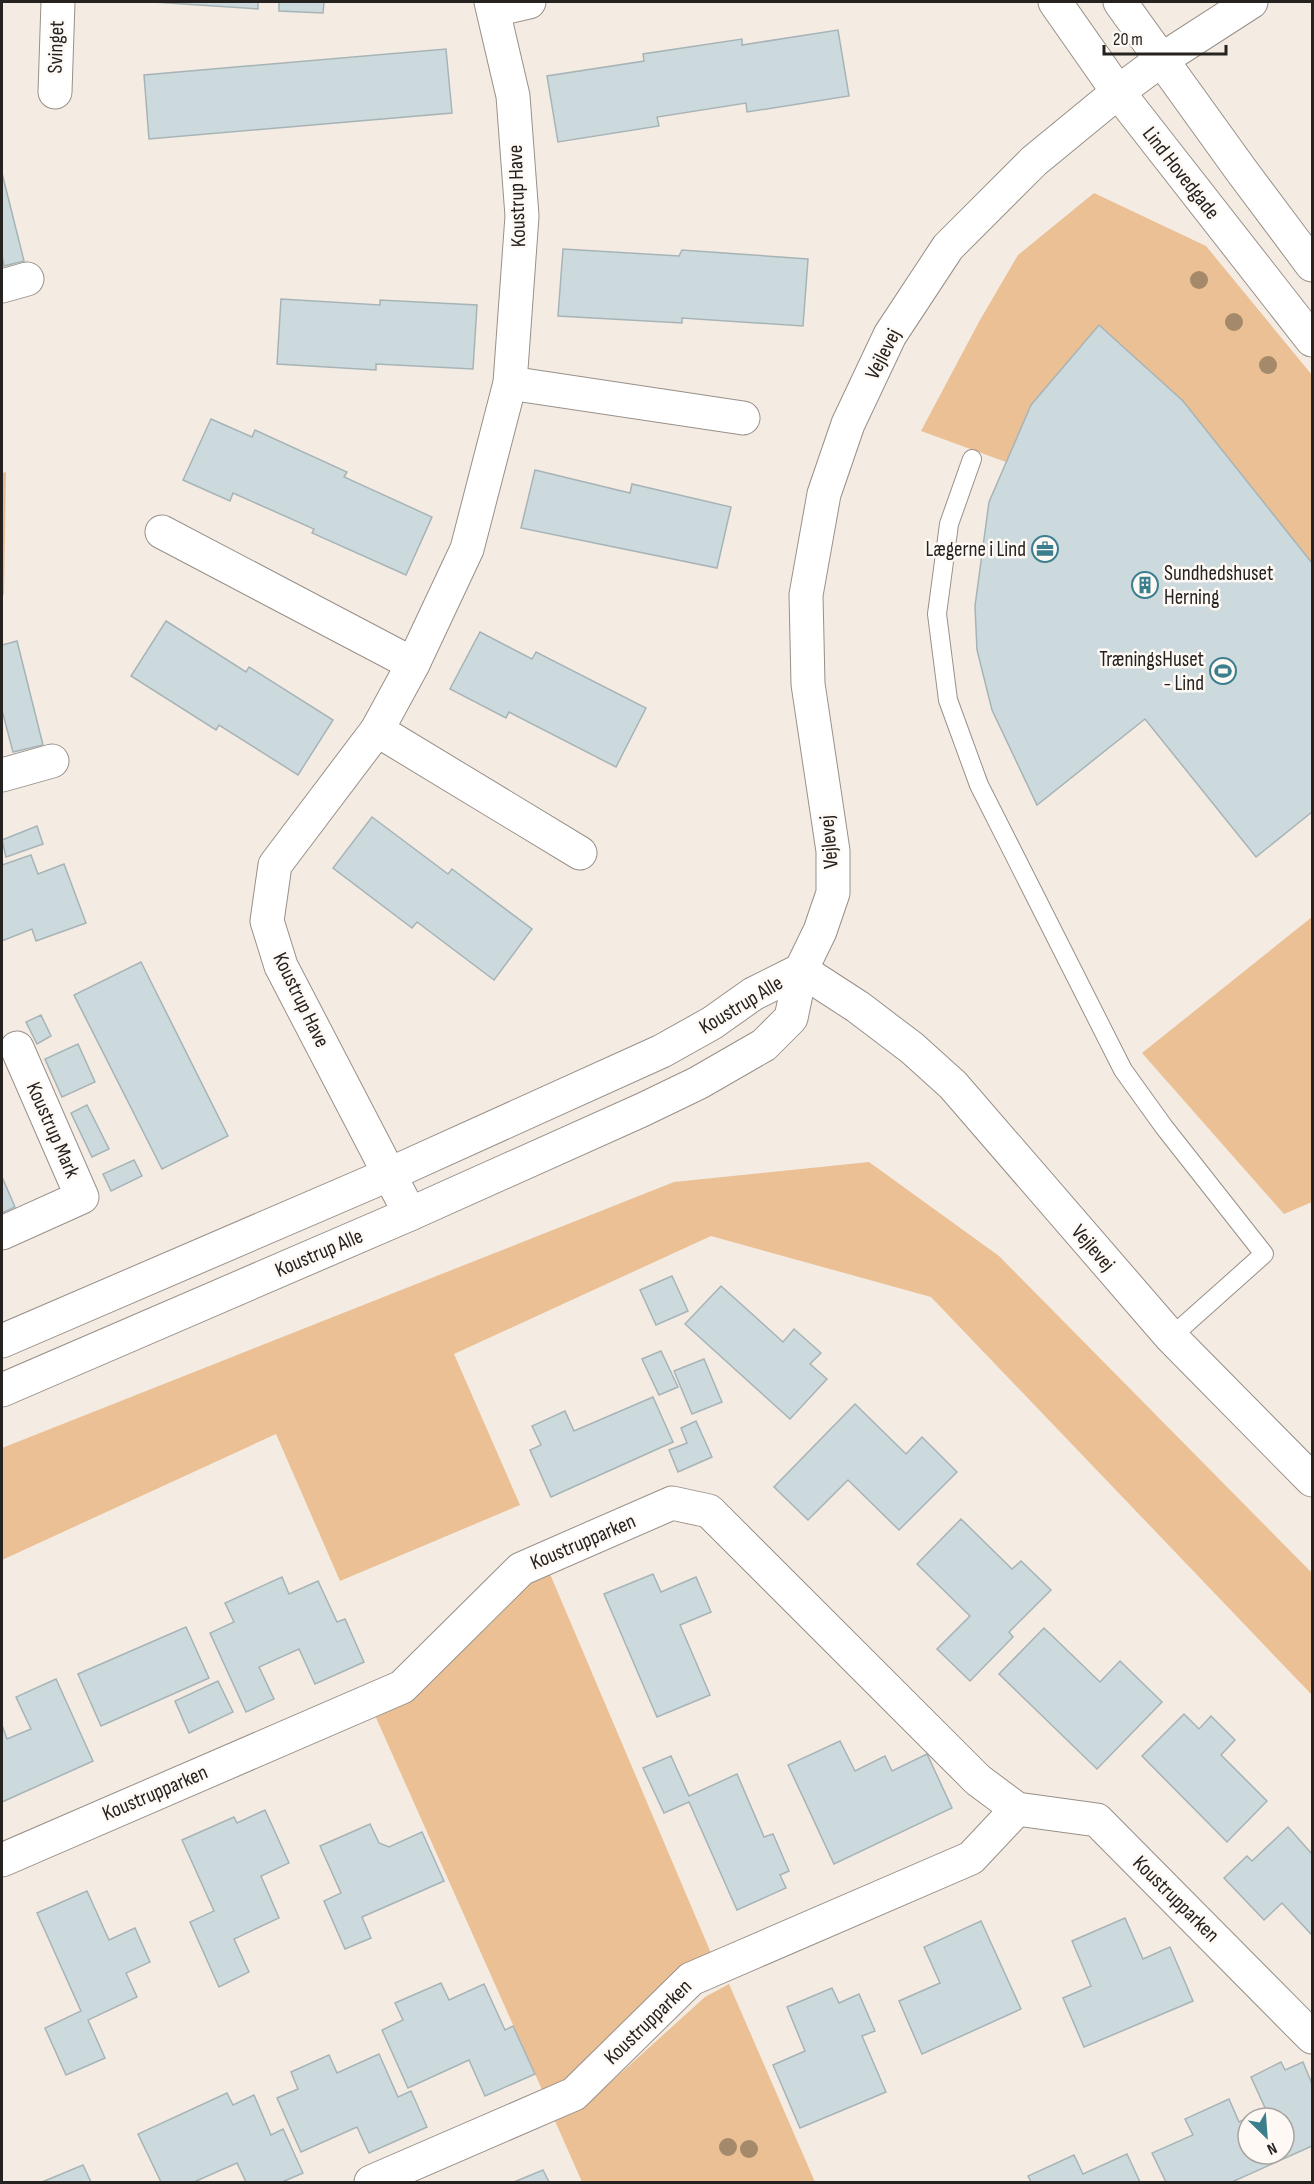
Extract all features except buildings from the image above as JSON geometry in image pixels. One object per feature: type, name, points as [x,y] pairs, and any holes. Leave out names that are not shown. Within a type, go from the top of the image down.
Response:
[{"type":"street","name":"Svinget","points":[[55,92],[58,2]]},
{"type":"street","name":"Koustrup Have","points":[[410,1214],[281,966],[267,921],[276,866],[377,730],[413,664],[467,549],[510,383],[522,216],[513,96],[493,6],[529,2]]},
{"type":"street","name":"Lind Hovedgade","points":[[1055,2],[1118,92],[1312,340]]},
{"type":"street","points":[[1119,2],[1312,265]]},
{"type":"street","name":"Vejlevej","points":[[1251,2],[1161,60],[1118,92],[1034,161],[948,247],[890,335],[848,424],[824,494],[806,595],[808,684],[833,851],[833,893],[820,931],[801,970],[867,1014],[912,1048],[953,1085],[1171,1338],[1312,1480]]},
{"type":"street","points":[[510,383],[742,418]]},
{"type":"street","points":[[162,532],[413,664]]},
{"type":"street","points":[[377,730],[580,853]]},
{"type":"street","points":[[2,775],[52,761]]},
{"type":"street","name":"Koustrup Alle","points":[[2,1341],[390,1174],[662,1051],[712,1023],[753,994],[801,970]]},
{"type":"street","name":"Koustrup Alle","points":[[2,1390],[410,1214],[698,1083],[764,1045],[791,1018],[801,970]]},
{"type":"street","name":"Koustrup Mark","points":[[2,1233],[82,1197],[17,1048]]},
{"type":"street","name":"Koustrupparken","points":[[2,1860],[402,1687],[521,1569],[672,1503],[709,1510],[978,1780],[1017,1809],[1097,1820],[1312,2037]]},
{"type":"street","name":"Koustrupparken","points":[[370,2182],[574,2094],[691,1979],[972,1858],[1017,1809]]},
{"type":"lane","points":[[972,459],[949,524],[937,614],[948,700],[979,785],[1123,1070],[1164,1127],[1264,1254],[1171,1338]]},
{"type":"shaded area","points":[[1094,193],[1206,246],[1312,375],[1312,563],[1183,401],[1099,325],[1031,405],[1006,462],[921,431],[980,320],[1018,255]]},
{"type":"shaded area","points":[[6,472],[4,595],[2,596],[2,473]]},
{"type":"shaded area","points":[[1312,917],[1312,1202],[1284,1214],[1142,1053]]},
{"type":"shaded area","points":[[869,1162],[999,1256],[1312,1573],[1312,1695],[931,1297],[711,1236],[454,1354],[520,1505],[340,1581],[276,1434],[2,1560],[2,1448],[674,1182]]},
{"type":"shaded area","points":[[550,1574],[714,1960],[567,2080],[543,2092],[373,1711],[396,1701],[531,1583]]},
{"type":"shaded area","points":[[729,1984],[815,2182],[582,2182],[555,2121],[580,2110],[705,1997]]},
{"type":"place","name":"Lægerne i Lind","points":[[1045,549]]},
{"type":"place","name":"Sundhedshuset Herning","points":[[1145,585]]},
{"type":"place","name":"TræningsHuset - Lind","points":[[1223,671]]}]
